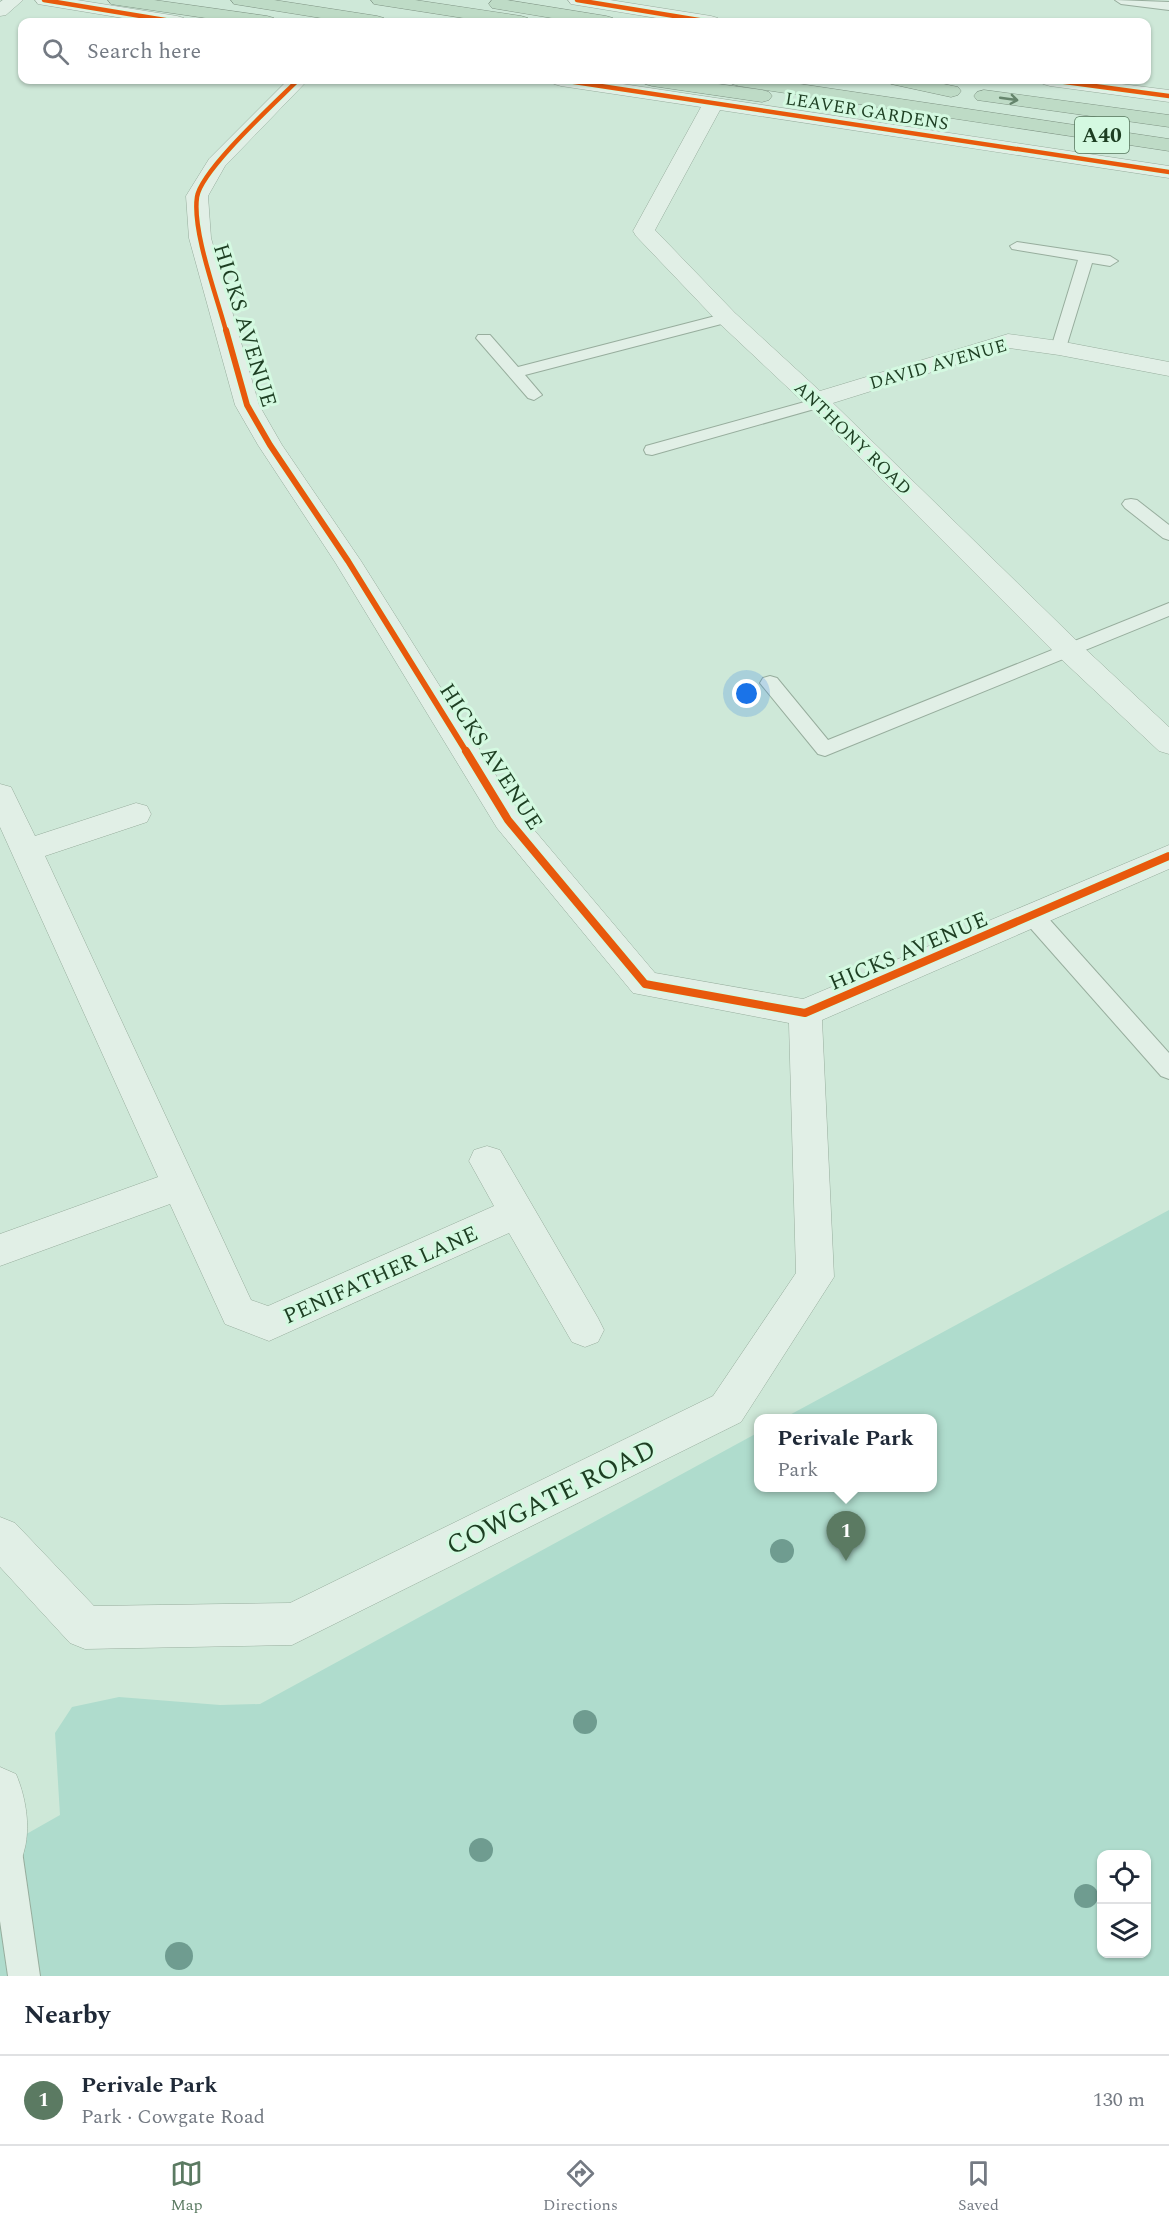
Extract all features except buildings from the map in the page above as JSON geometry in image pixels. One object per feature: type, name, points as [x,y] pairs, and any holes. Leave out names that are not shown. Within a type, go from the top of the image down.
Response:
[{"type":"highway","points":[[117,0],[240,18]]},
{"type":"highway","points":[[237,0],[350,18]]},
{"type":"highway","points":[[380,0],[495,18]]},
{"type":"highway","points":[[472,0],[582,18]]},
{"type":"highway","name":"A40","points":[[680,84],[902,116],[1035,126]]},
{"type":"highway","name":"A40","points":[[765,84],[1169,145]]},
{"type":"highway","name":"A40","points":[[905,84],[1169,121]]},
{"type":"highway","name":"A40","points":[[917,84],[951,91]]},
{"type":"street","points":[[0,11],[14,0]]},
{"type":"street","points":[[44,0],[153,18]]},
{"type":"street","points":[[577,0],[687,18]]},
{"type":"street","name":"HICKS AVENUE","points":[[294,84],[216,163],[197,196],[200,238],[248,405],[270,445],[348,561],[508,820],[645,984],[805,1013],[1169,856]]},
{"type":"street","name":"LEAVER GARDENS","points":[[589,84],[1169,172]]},
{"type":"street","points":[[1080,84],[1169,96]]},
{"type":"street","name":"ANTHONY ROAD","points":[[714,102],[644,231],[727,318],[817,402],[1070,651],[1169,744]]},
{"type":"street","name":"DAVID AVENUE","points":[[817,402],[1008,341],[1059,348],[1169,369]]},
{"type":"street","name":"PENIFATHER LANE","points":[[0,795],[238,1312],[269,1324],[517,1212]]},
{"type":"street","points":[[27,850],[136,814]]},
{"type":"street","name":"COWGATE ROAD","points":[[0,1538],[85,1629],[292,1624],[727,1409],[815,1277],[805,1013]]},
{"type":"street","points":[[487,1161],[585,1330]]},
{"type":"street","points":[[0,1250],[178,1185]]},
{"type":"street","points":[[0,1790],[5,1844]]},
{"type":"lane","points":[[1121,0],[1169,6]]},
{"type":"lane","points":[[1017,246],[1110,261]]},
{"type":"lane","points":[[1059,348],[1086,258]]},
{"type":"lane","points":[[515,373],[727,318]]},
{"type":"lane","points":[[484,338],[534,395]]},
{"type":"lane","points":[[652,450],[817,402]]},
{"type":"lane","points":[[1131,504],[1169,534]]},
{"type":"lane","points":[[770,683],[825,749],[1169,609]]},
{"type":"lane","points":[[1033,916],[1169,1070]]},
{"type":"lane","points":[[5,1844],[24,1976]]},
{"type":"shaded area","points":[[1169,1210],[1169,1976],[0,1976],[0,1849],[60,1815],[55,1733],[72,1707],[119,1697],[220,1705],[260,1704],[754,1435],[754,1492],[937,1492],[937,1414],[791,1414]]},
{"type":"cycle path","points":[[44,0],[153,18]]},
{"type":"cycle path","points":[[577,0],[687,18]]},
{"type":"cycle path","points":[[294,84],[216,163],[197,196],[200,238],[247,405],[270,445],[348,561],[508,820],[645,984],[805,1013],[1169,856]]},
{"type":"cycle path","points":[[587,84],[1169,172]]},
{"type":"cycle path","points":[[1080,84],[1169,96]]},
{"type":"place","name":"Perivale Park","points":[[846,1561]]}]
